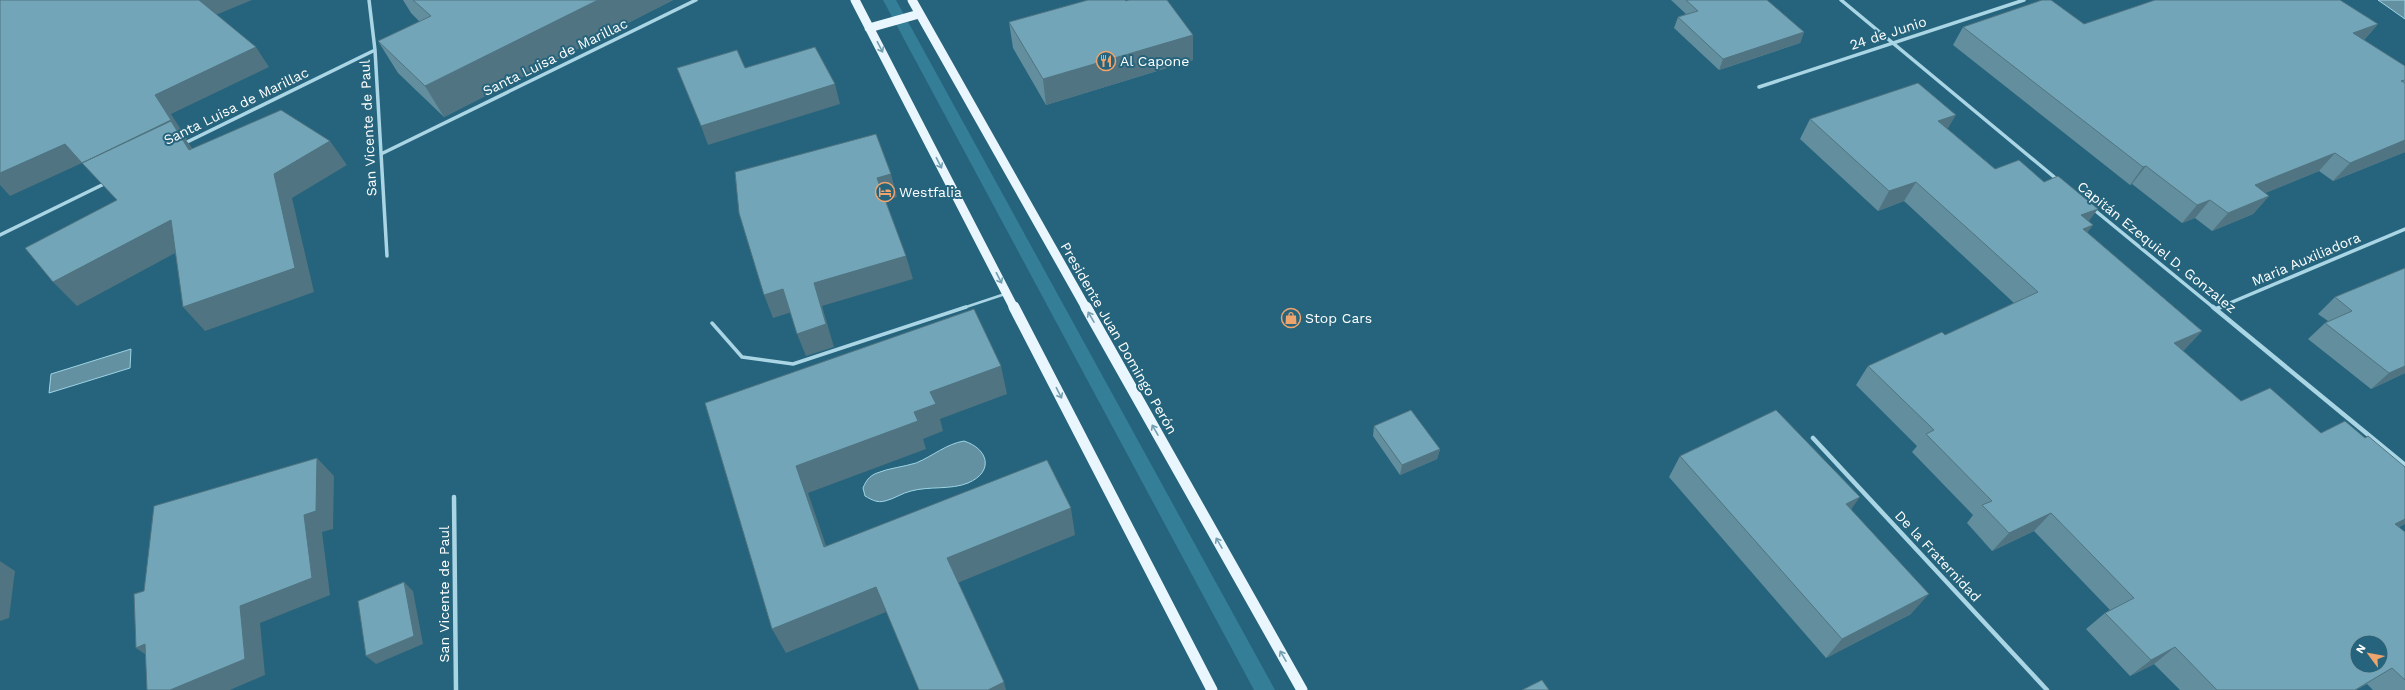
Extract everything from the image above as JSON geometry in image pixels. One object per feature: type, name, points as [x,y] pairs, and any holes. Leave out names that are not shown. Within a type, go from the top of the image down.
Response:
[{"type":"main road","points":[[855,0],[1212,690]]},
{"type":"main road","name":"Presidente Juan Domingo Perón","points":[[912,0],[1302,690]]},
{"type":"main road","points":[[870,28],[920,14]]},
{"type":"street","name":"San Vicente de Paul","points":[[369,0],[375,50],[381,154],[380,166],[387,256]]},
{"type":"street","name":"Santa Luisa de Marillac","points":[[381,154],[696,0]]},
{"type":"street","name":"Capitán Ezequiel D. Gonzalez","points":[[1841,0],[1891,44],[2063,184]]},
{"type":"street","name":"24 de Junio","points":[[1759,87],[2024,0]]},
{"type":"street","name":"Santa Luisa de Marillac","points":[[177,147],[375,50]]},
{"type":"street","points":[[0,235],[113,179]]},
{"type":"street","name":"Capitán Ezequiel D. Gonzalez","points":[[2087,204],[2405,465]]},
{"type":"street","name":"Maria Auxiliadora","points":[[2216,309],[2405,229]]},
{"type":"street","name":"De la Fraternidad","points":[[1813,438],[2047,690]]},
{"type":"street","name":"San Vicente de Paul","points":[[454,497],[456,690]]},
{"type":"lane","points":[[712,323],[742,356],[794,364],[1007,293]]},
{"type":"shaded area","points":[[883,0],[896,0],[1275,690],[1254,690]]},
{"type":"shaded area","points":[[2378,0],[2405,0],[2405,19]]},
{"type":"shaded area","points":[[131,349],[130,368],[49,393],[51,374]]},
{"type":"shaded area","points":[[964,441],[979,449],[985,461],[985,467],[982,473],[968,483],[911,491],[882,502],[875,501],[865,496],[863,488],[865,483],[874,474],[916,463],[945,447]]},
{"type":"building","points":[[0,0],[199,0],[256,47],[155,95],[171,120],[82,163],[65,144],[0,173]]},
{"type":"building","points":[[413,0],[598,0],[425,86],[378,41],[431,16]]},
{"type":"building","points":[[1088,0],[1167,0],[1193,35],[1043,79],[1009,22]]},
{"type":"building","points":[[1686,0],[1767,0],[1804,32],[1723,59],[1678,17],[1698,11]]},
{"type":"building","points":[[2042,0],[2051,0],[2084,24],[2155,0],[2340,0],[2378,24],[2353,33],[2405,66],[2405,80],[2401,81],[2405,83],[2405,140],[2350,163],[2335,153],[2255,185],[2269,196],[2228,213],[2210,200],[2197,205],[2146,166],[2143,167],[1963,27]]},
{"type":"building","points":[[815,47],[835,84],[701,126],[677,68],[737,50],[745,68]]},
{"type":"building","points":[[1918,83],[1956,115],[1938,121],[1995,169],[2019,160],[2044,182],[2058,176],[2098,209],[2081,215],[2093,225],[2083,229],[2202,331],[2174,343],[2241,401],[2270,388],[2321,433],[2345,421],[2365,438],[2368,436],[2405,467],[2405,519],[2395,524],[2405,532],[2405,680],[2392,668],[2389,670],[2389,634],[2349,634],[2349,674],[2382,674],[2355,690],[2217,690],[2175,647],[2151,660],[2105,613],[2134,598],[2051,513],[2009,533],[1982,505],[1992,501],[1926,434],[1934,430],[1868,366],[1942,332],[1945,335],[2038,292],[1916,182],[1889,191],[1810,119]]},
{"type":"building","points":[[281,110],[330,141],[274,174],[295,268],[183,307],[171,220],[53,282],[25,248],[117,200],[82,163],[171,121],[189,150]]},
{"type":"building","points":[[876,134],[891,174],[877,178],[906,256],[814,283],[826,324],[797,334],[783,289],[764,295],[739,213],[735,172]]},
{"type":"building","points":[[2405,268],[2405,366],[2389,373],[2325,323],[2352,311],[2335,297]]},
{"type":"building","points":[[974,309],[1001,366],[930,392],[936,404],[914,412],[918,421],[796,466],[824,547],[1047,460],[1071,508],[947,558],[1004,682],[988,690],[919,690],[876,587],[772,629],[705,403]]},
{"type":"building","points":[[1411,410],[1440,449],[1402,465],[1374,426]]},
{"type":"building","points":[[1776,410],[1860,497],[1846,504],[1929,594],[1842,639],[1680,456]]},
{"type":"building","points":[[317,458],[316,511],[304,515],[312,578],[240,606],[245,659],[170,690],[147,690],[145,644],[136,648],[134,594],[144,591],[154,506]]},
{"type":"building","points":[[404,582],[414,636],[366,656],[358,601]]},
{"type":"building","points":[[1542,680],[1549,690],[1522,690]]},
{"type":"place","name":"Al Capone","points":[[1106,61]]},
{"type":"place","name":"Westfalia","points":[[885,192]]},
{"type":"place","name":"Stop Cars","points":[[1291,318]]}]
